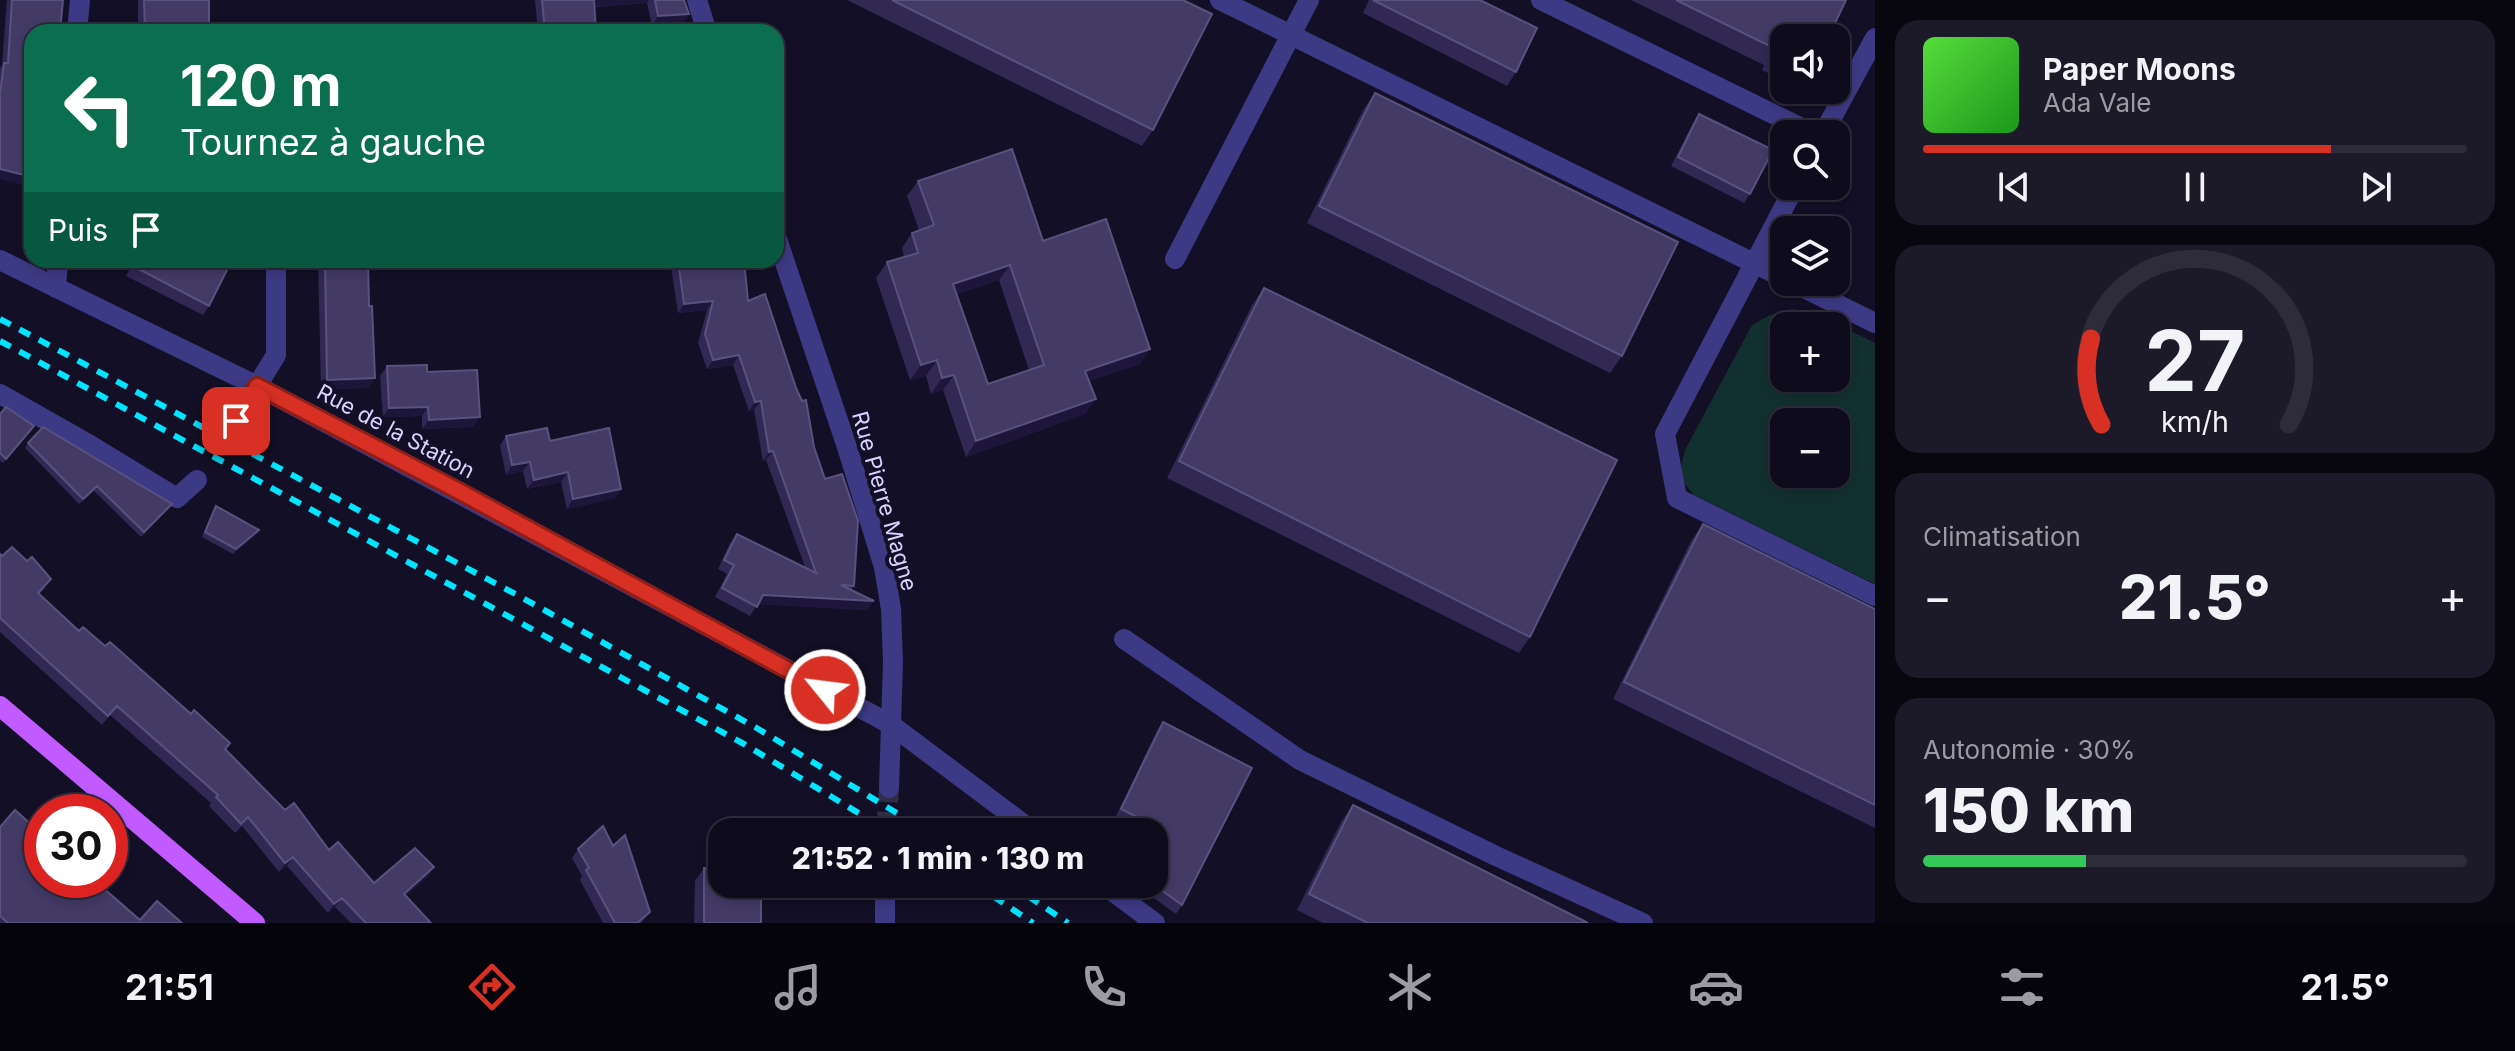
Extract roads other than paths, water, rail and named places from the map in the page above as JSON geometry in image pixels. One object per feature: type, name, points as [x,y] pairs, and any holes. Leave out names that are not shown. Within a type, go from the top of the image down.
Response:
[{"type":"main road","points":[[0,706],[255,923]]},
{"type":"street","points":[[78,24],[80,0]]},
{"type":"street","points":[[697,0],[704,24]]},
{"type":"street","points":[[1220,0],[1770,271]]},
{"type":"street","points":[[1175,259],[1309,0]]},
{"type":"street","points":[[1541,0],[1785,120]]},
{"type":"street","points":[[1831,120],[1875,38]]},
{"type":"street","points":[[1788,200],[1665,434],[1677,498],[1875,596]]},
{"type":"street","name":"Rue de la Station","points":[[0,260],[257,386],[890,724],[1015,818]]},
{"type":"street","name":"Rue Pierre Magne","points":[[784,260],[884,567],[891,609],[889,788]]},
{"type":"street","points":[[56,288],[57,268]]},
{"type":"street","points":[[236,421],[276,355],[276,268]]},
{"type":"street","points":[[1820,296],[1875,323]]},
{"type":"street","points":[[0,394],[177,498],[197,480]]},
{"type":"street","points":[[1124,639],[1300,760],[1496,856],[1643,923]]},
{"type":"street","points":[[885,898],[885,923]]},
{"type":"street","points":[[1122,898],[1155,923]]},
{"type":"tunnel","points":[[887,818],[889,788]]},
{"type":"railway","points":[[0,319],[519,596],[755,727],[905,818]]},
{"type":"railway","points":[[0,341],[744,744],[867,818]]},
{"type":"railway","points":[[996,898],[1033,923]]},
{"type":"railway","points":[[1031,898],[1068,923]]}]
